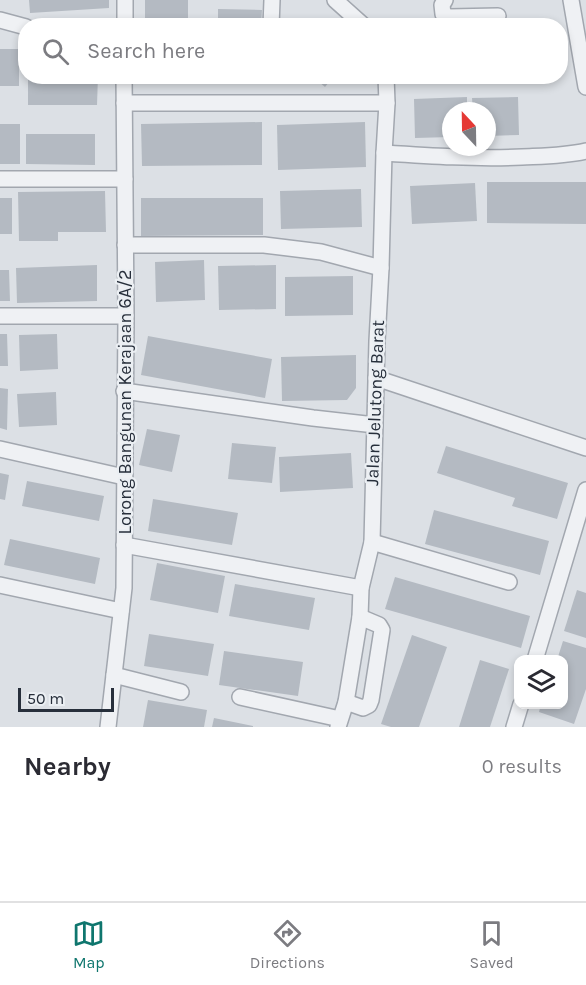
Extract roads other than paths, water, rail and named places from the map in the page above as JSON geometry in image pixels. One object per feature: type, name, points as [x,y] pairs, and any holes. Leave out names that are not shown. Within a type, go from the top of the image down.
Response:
[{"type":"street","points":[[125,0],[125,18]]},
{"type":"street","points":[[271,18],[272,0]]},
{"type":"street","points":[[335,0],[355,18]]},
{"type":"street","points":[[445,0],[442,6],[443,14],[449,17],[498,16]]},
{"type":"street","points":[[571,0],[586,87]]},
{"type":"street","points":[[0,20],[18,25]]},
{"type":"street","name":"Lorong Bangunan Kerajaan 6A/2","points":[[108,727],[124,588],[126,316],[124,84]]},
{"type":"street","name":"Jalan Jelutong Barat","points":[[339,723],[346,702],[360,617],[362,588],[372,543],[386,84]]},
{"type":"street","points":[[124,103],[387,103]]},
{"type":"street","points":[[384,153],[493,158],[586,152]]},
{"type":"street","points":[[0,179],[125,179]]},
{"type":"street","points":[[125,245],[264,245],[321,252],[381,268]]},
{"type":"street","points":[[0,316],[126,316]]},
{"type":"street","points":[[376,378],[586,448]]},
{"type":"street","points":[[124,391],[375,425]]},
{"type":"street","points":[[0,449],[124,477]]},
{"type":"street","points":[[536,655],[586,490]]},
{"type":"street","points":[[372,543],[509,582]]},
{"type":"street","points":[[124,545],[362,588]]},
{"type":"street","points":[[0,585],[121,611]]},
{"type":"street","points":[[346,702],[363,708],[369,705],[371,700],[382,630],[379,625],[360,617]]},
{"type":"street","points":[[114,675],[181,692]]},
{"type":"street","points":[[240,697],[339,723]]},
{"type":"street","points":[[514,727],[521,709]]}]
